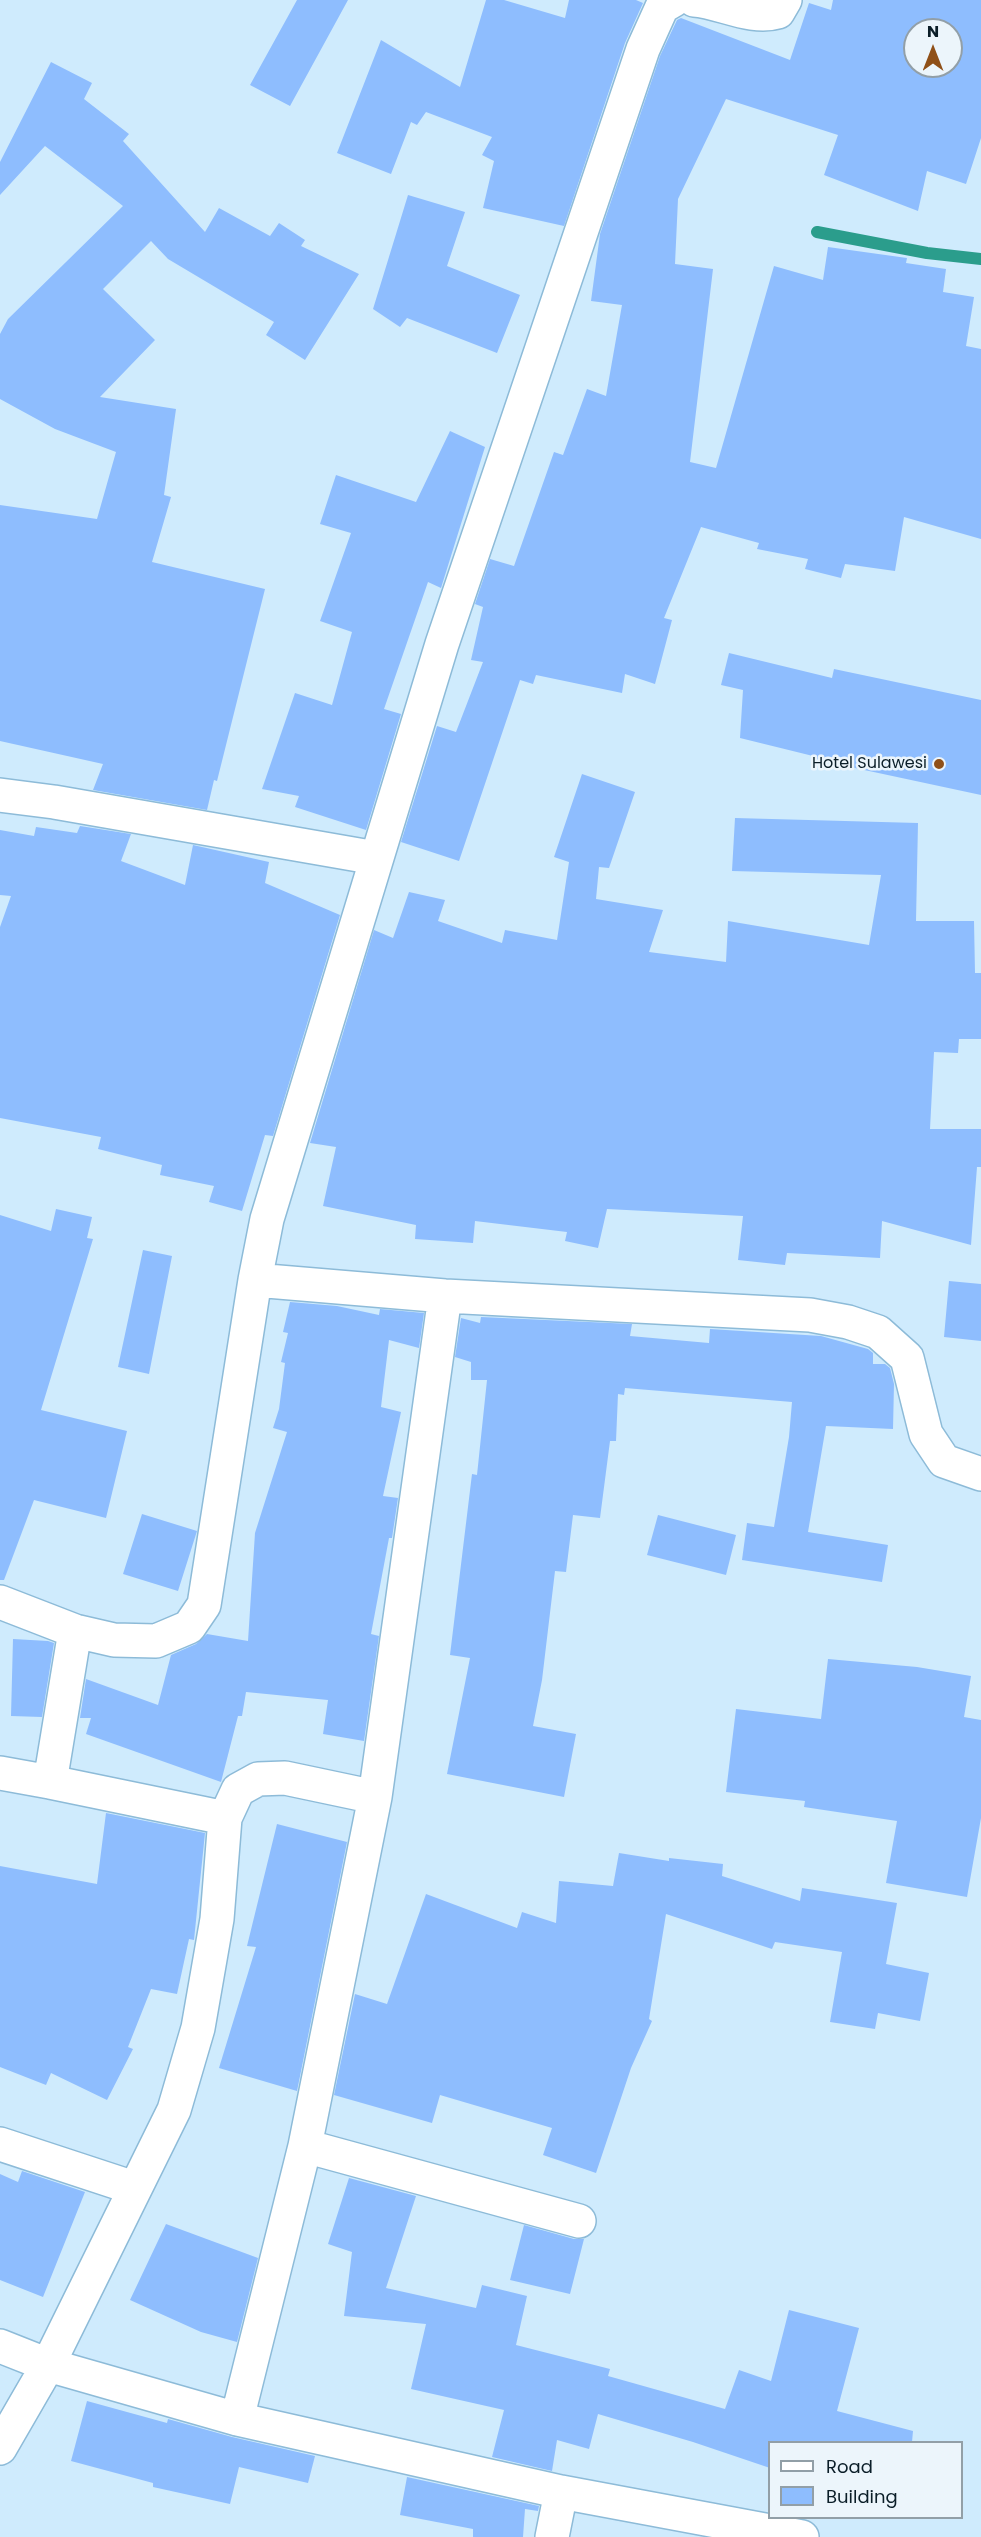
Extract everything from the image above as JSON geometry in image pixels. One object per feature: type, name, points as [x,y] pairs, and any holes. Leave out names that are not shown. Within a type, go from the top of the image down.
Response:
[{"type":"street","points":[[0,1602],[75,1631],[114,1640],[156,1641],[189,1627],[204,1605],[255,1280],[267,1219],[442,644],[643,49],[663,7],[674,0]]},
{"type":"street","points":[[694,0],[710,1],[760,14],[778,12],[785,0]]},
{"type":"street","points":[[0,795],[54,802],[376,858]]},
{"type":"street","points":[[255,1280],[445,1296],[810,1315],[848,1322],[878,1332],[907,1358],[926,1434],[944,1461],[981,1474]]},
{"type":"street","points":[[237,2419],[305,2146],[375,1797],[445,1296]]},
{"type":"street","points":[[50,1782],[75,1631]]},
{"type":"street","points":[[0,1773],[225,1818]]},
{"type":"street","points":[[0,2448],[48,2365],[174,2110],[198,2028],[217,1919],[225,1818],[238,1790],[258,1779],[285,1778],[375,1797]]},
{"type":"street","points":[[0,2144],[134,2188]]},
{"type":"street","points":[[305,2146],[579,2221]]},
{"type":"street","points":[[0,2346],[48,2365],[237,2419],[561,2492],[786,2536]]},
{"type":"street","points":[[552,2537],[561,2492]]},
{"type":"building","points":[[297,0],[348,0],[290,106],[250,85]]},
{"type":"building","points":[[486,0],[504,0],[565,18],[569,0],[636,0],[643,3],[625,43],[564,226],[483,208],[494,161],[482,155],[492,137],[426,112],[417,125],[411,122],[391,174],[337,153],[381,40],[460,87]]},
{"type":"building","points":[[833,0],[981,0],[981,138],[966,184],[927,171],[918,211],[824,175],[838,135],[726,99],[678,199],[675,264],[713,269],[690,462],[716,468],[774,266],[823,280],[828,247],[907,258],[906,263],[946,269],[943,292],[974,297],[966,346],[981,349],[981,539],[904,517],[895,571],[845,564],[841,578],[805,569],[808,559],[757,549],[759,543],[701,527],[664,618],[672,620],[655,684],[625,674],[622,693],[536,675],[533,684],[520,680],[459,861],[401,842],[437,726],[456,732],[483,662],[471,660],[483,607],[475,604],[490,559],[514,566],[554,452],[563,455],[587,389],[606,396],[622,305],[591,301],[600,234],[660,56],[677,20],[681,18],[790,60],[809,3],[831,10]]},
{"type":"building","points":[[51,62],[92,83],[84,99],[129,134],[123,141],[205,232],[219,208],[270,236],[279,223],[305,240],[301,246],[359,274],[305,360],[266,335],[274,322],[168,259],[151,241],[103,289],[155,340],[100,397],[176,409],[164,495],[171,497],[152,562],[265,589],[217,781],[214,780],[207,810],[93,790],[103,764],[0,741],[0,505],[97,519],[116,452],[55,429],[0,399],[0,334],[8,319],[123,206],[45,146],[0,195],[0,162]]},
{"type":"building","points":[[408,195],[465,212],[447,266],[520,295],[497,353],[407,318],[400,327],[373,309]]},
{"type":"building","points":[[450,431],[485,447],[441,588],[428,582],[384,709],[401,714],[366,830],[295,807],[299,796],[262,789],[295,693],[332,705],[352,632],[320,621],[351,533],[320,524],[336,475],[416,502]]},
{"type":"building","points":[[729,653],[832,678],[834,669],[981,700],[981,795],[813,759],[813,756],[740,738],[743,690],[721,685]]},
{"type":"building","points":[[582,774],[635,792],[609,868],[599,867],[596,899],[663,910],[649,952],[726,962],[728,921],[869,945],[881,875],[732,871],[735,818],[918,823],[916,921],[974,921],[975,973],[981,973],[981,1039],[959,1039],[958,1053],[934,1052],[930,1129],[981,1129],[981,1167],[977,1167],[971,1245],[882,1221],[880,1258],[787,1253],[785,1265],[738,1260],[743,1216],[607,1209],[598,1248],[565,1241],[567,1232],[475,1221],[473,1243],[415,1239],[416,1225],[323,1206],[336,1147],[310,1143],[374,930],[393,938],[409,892],[445,900],[438,921],[502,943],[505,930],[557,940],[569,862],[554,857]]},
{"type":"building","points":[[80,826],[131,834],[121,861],[185,885],[193,845],[269,862],[265,883],[340,915],[273,1136],[265,1135],[242,1211],[209,1202],[214,1186],[160,1175],[162,1165],[98,1149],[101,1137],[0,1118],[0,927],[11,896],[0,895],[0,830],[34,836],[36,827],[77,833]]},
{"type":"building","points":[[56,1209],[92,1217],[87,1238],[93,1239],[41,1410],[127,1431],[106,1518],[34,1500],[4,1580],[0,1580],[0,1215],[51,1231]]},
{"type":"building","points":[[143,1250],[172,1256],[149,1374],[118,1367]]},
{"type":"building","points":[[949,1281],[981,1284],[981,1341],[944,1337]]},
{"type":"building","points":[[290,1302],[337,1306],[379,1315],[380,1309],[424,1313],[419,1348],[389,1340],[381,1407],[401,1412],[383,1496],[398,1498],[392,1538],[389,1538],[371,1634],[379,1636],[364,1741],[323,1734],[328,1700],[246,1692],[242,1716],[238,1716],[221,1782],[86,1734],[91,1718],[80,1718],[86,1679],[158,1705],[171,1655],[196,1644],[207,1634],[248,1641],[255,1533],[287,1432],[273,1428],[279,1409],[285,1363],[281,1362],[288,1333],[283,1332]]},
{"type":"building","points":[[481,1317],[632,1324],[630,1336],[709,1343],[710,1329],[821,1336],[868,1349],[873,1353],[873,1364],[885,1364],[890,1368],[894,1384],[893,1429],[826,1426],[808,1532],[888,1545],[882,1582],[742,1560],[747,1523],[774,1527],[789,1437],[792,1402],[625,1388],[624,1395],[618,1394],[616,1441],[610,1441],[600,1518],[573,1515],[566,1572],[555,1571],[542,1680],[533,1726],[576,1734],[564,1797],[447,1774],[470,1658],[450,1655],[472,1474],[477,1475],[487,1380],[471,1380],[471,1362],[455,1357],[461,1318],[480,1323]]},
{"type":"building","points":[[142,1514],[197,1531],[178,1591],[123,1574]]},
{"type":"building","points":[[658,1515],[736,1535],[726,1575],[647,1555]]},
{"type":"building","points":[[13,1639],[54,1643],[42,1717],[11,1716]]},
{"type":"building","points":[[828,1659],[917,1667],[971,1676],[964,1717],[981,1720],[981,1818],[967,1897],[886,1883],[897,1821],[804,1807],[805,1801],[726,1792],[736,1709],[821,1719]]},
{"type":"building","points":[[106,1813],[205,1833],[194,1940],[189,1939],[177,1994],[151,1989],[128,2047],[133,2049],[107,2100],[51,2073],[46,2085],[0,2067],[0,1866],[97,1884]]},
{"type":"building","points":[[277,1824],[347,1842],[297,2091],[219,2068],[256,1947],[247,1946]]},
{"type":"building","points":[[619,1853],[669,1861],[669,1858],[723,1864],[722,1876],[800,1901],[802,1888],[897,1903],[886,1964],[929,1973],[920,2021],[878,2013],[875,2029],[830,2022],[842,1952],[775,1942],[772,1949],[666,1914],[649,2019],[652,2021],[631,2068],[596,2173],[543,2155],[552,2128],[440,2095],[432,2123],[334,2095],[355,1994],[387,2004],[426,1894],[517,1928],[522,1912],[556,1923],[559,1881],[613,1886]]},
{"type":"building","points":[[22,2171],[85,2192],[43,2297],[0,2280],[0,2174],[18,2182]]},
{"type":"building","points":[[349,2178],[416,2196],[386,2288],[476,2308],[482,2285],[527,2296],[516,2345],[610,2369],[608,2376],[725,2409],[739,2370],[771,2381],[789,2310],[859,2328],[837,2411],[913,2431],[912,2441],[768,2441],[768,2467],[598,2414],[589,2449],[557,2440],[552,2471],[492,2457],[504,2410],[411,2389],[426,2324],[344,2316],[352,2252],[328,2244]]},
{"type":"building","points":[[166,2224],[258,2258],[237,2342],[201,2332],[130,2300]]},
{"type":"building","points":[[524,2225],[574,2239],[584,2239],[570,2294],[510,2280]]},
{"type":"building","points":[[87,2401],[167,2423],[168,2419],[232,2437],[315,2456],[308,2483],[239,2467],[230,2504],[153,2487],[153,2483],[71,2461]]},
{"type":"building","points":[[407,2477],[539,2506],[538,2511],[525,2509],[523,2537],[473,2537],[473,2529],[400,2515]]},
{"type":"waterway","points":[[817,232],[927,253],[981,259]]},
{"type":"place","name":"Hotel Sulawesi","points":[[939,764]]}]
